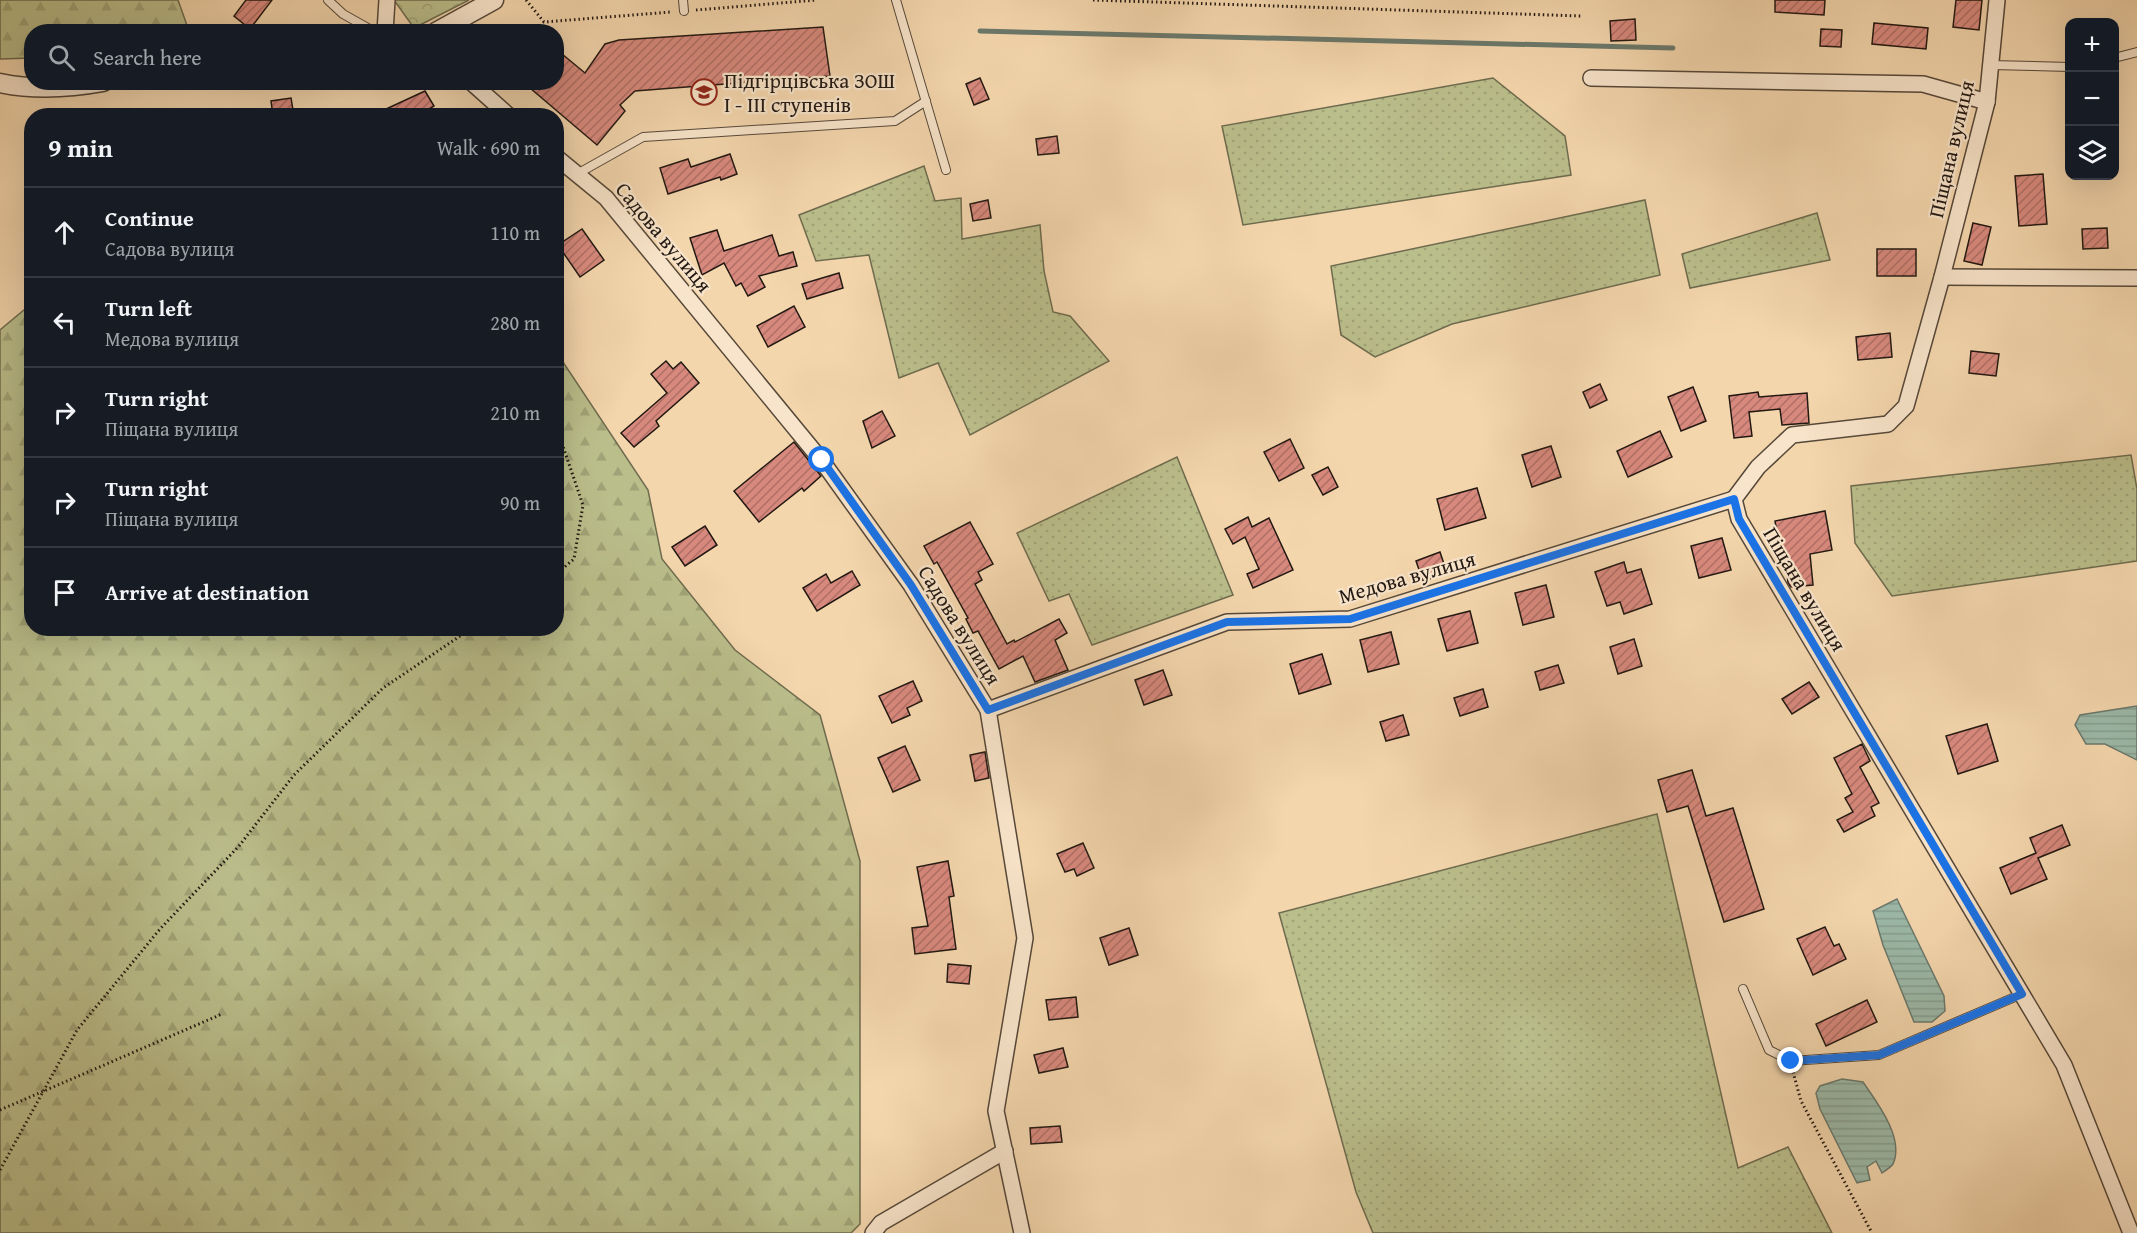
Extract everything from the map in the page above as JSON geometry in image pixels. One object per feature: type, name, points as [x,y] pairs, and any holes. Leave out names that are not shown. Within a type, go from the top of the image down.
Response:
[{"type":"street","points":[[386,24],[387,0]]},
{"type":"street","points":[[450,24],[494,0]]},
{"type":"street","name":"Піщана вулиця","points":[[1997,0],[1987,102],[1906,406],[1888,424],[1792,435],[1758,467],[1734,499],[1739,519],[2064,1065],[2131,1233]]},
{"type":"street","points":[[1591,78],[1923,84],[1987,102]]},
{"type":"street","points":[[3,86],[24,86]]},
{"type":"street","points":[[480,90],[500,108]]},
{"type":"street","name":"Садова вулиця","points":[[564,163],[606,198],[822,460],[911,585],[988,710],[1025,938],[996,1111],[1022,1233]]},
{"type":"street","points":[[1942,277],[2137,278]]},
{"type":"street","name":"Медова вулиця","points":[[988,710],[1227,622],[1350,619],[1734,499]]},
{"type":"street","points":[[873,1233],[881,1223],[1005,1151]]},
{"type":"lane","points":[[328,0],[343,14],[361,24]]},
{"type":"lane","points":[[683,0],[684,11]]},
{"type":"lane","points":[[896,0],[946,170]]},
{"type":"lane","points":[[2119,57],[2137,52]]},
{"type":"lane","name":"Піщана вулиця","points":[[1990,65],[2065,67]]},
{"type":"lane","points":[[577,174],[643,137],[895,121],[926,101]]},
{"type":"lane","points":[[1743,989],[1769,1050],[1791,1061],[1879,1055],[2022,994]]},
{"type":"path","points":[[526,0],[544,22],[817,0]]},
{"type":"path","points":[[1093,0],[1581,16]]},
{"type":"path","points":[[564,449],[583,505],[574,559],[564,567]]},
{"type":"path","points":[[0,1170],[77,1030],[160,929],[239,846],[294,775],[383,688],[460,636]]},
{"type":"path","points":[[0,1110],[222,1014]]},
{"type":"path","points":[[1791,1061],[1801,1101],[1872,1233]]},
{"type":"green space","points":[[0,0],[178,0],[187,24],[24,24],[24,58],[0,59]]},
{"type":"green space","points":[[394,0],[469,0],[422,24],[411,24]]},
{"type":"green space","points":[[1493,78],[1565,136],[1571,175],[1243,225],[1222,126]]},
{"type":"green space","points":[[924,166],[935,201],[961,198],[962,239],[1040,225],[1044,271],[1053,312],[1070,316],[1109,361],[970,435],[938,363],[899,378],[869,255],[816,261],[799,215]]},
{"type":"green space","points":[[1645,200],[1660,275],[1452,324],[1375,357],[1341,335],[1331,266]]},
{"type":"green space","points":[[1817,213],[1830,260],[1690,288],[1682,254]]},
{"type":"green space","points":[[24,310],[24,636],[564,636],[564,364],[648,490],[662,559],[735,650],[820,715],[860,861],[860,1224],[851,1233],[0,1233],[0,330]]},
{"type":"green space","points":[[2131,455],[2137,489],[2137,561],[1892,596],[1855,543],[1851,486]]},
{"type":"green space","points":[[1177,457],[1233,595],[1092,645],[1069,594],[1049,601],[1017,533]]},
{"type":"green space","points":[[1657,814],[1738,1168],[1788,1147],[1832,1233],[1373,1233],[1356,1192],[1279,913]]},
{"type":"shaded area","points":[[2137,706],[2137,760],[2105,744],[2086,744],[2075,725],[2080,715]]},
{"type":"shaded area","points":[[1897,899],[1944,996],[1945,1011],[1932,1022],[1914,1022],[1883,945],[1873,911]]},
{"type":"shaded area","points":[[1842,1079],[1863,1082],[1887,1120],[1895,1143],[1896,1154],[1893,1164],[1882,1173],[1876,1161],[1867,1167],[1870,1180],[1857,1183],[1820,1109],[1816,1093],[1820,1086]]},
{"type":"building","points":[[246,0],[272,0],[254,24],[244,24],[234,16]]},
{"type":"building","points":[[1775,0],[1825,0],[1824,15],[1775,12]]},
{"type":"building","points":[[1956,0],[1982,0],[1979,30],[1953,27]]},
{"type":"building","points":[[1635,19],[1636,40],[1611,41],[1610,21]]},
{"type":"building","points":[[1874,23],[1928,28],[1926,49],[1872,44]]},
{"type":"building","points":[[823,27],[830,76],[635,91],[620,105],[625,111],[597,145],[564,117],[564,108],[554,108],[532,90],[564,90],[564,56],[585,73],[605,44],[619,40]]},
{"type":"building","points":[[1821,29],[1842,30],[1841,47],[1820,46]]},
{"type":"building","points":[[980,78],[989,99],[974,105],[966,84]]},
{"type":"building","points":[[425,91],[434,106],[431,108],[388,108]]},
{"type":"building","points":[[291,98],[293,108],[272,108],[271,101]]},
{"type":"building","points":[[1057,136],[1059,153],[1038,155],[1036,139]]},
{"type":"building","points":[[730,154],[737,174],[721,180],[720,177],[668,194],[660,168],[688,159],[691,167]]},
{"type":"building","points":[[2043,174],[2047,224],[2019,226],[2015,176]]},
{"type":"building","points":[[988,200],[991,218],[973,221],[970,204]]},
{"type":"building","points":[[1973,223],[1991,227],[1982,265],[1964,261]]},
{"type":"building","points":[[2107,228],[2108,248],[2083,249],[2082,229]]},
{"type":"building","points":[[582,229],[604,260],[580,277],[564,254],[564,241]]},
{"type":"building","points":[[717,230],[724,251],[772,235],[779,256],[793,252],[797,266],[759,276],[765,287],[748,296],[741,283],[736,286],[724,263],[702,275],[690,238]]},
{"type":"building","points":[[1877,249],[1916,249],[1916,276],[1877,276]]},
{"type":"building","points":[[839,273],[843,288],[807,299],[802,284]]},
{"type":"building","points":[[794,306],[805,327],[768,347],[757,326]]},
{"type":"building","points":[[1890,333],[1892,357],[1858,360],[1856,337]]},
{"type":"building","points":[[1971,351],[1999,354],[1996,376],[1969,373]]},
{"type":"building","points":[[666,361],[673,369],[681,362],[699,383],[656,421],[659,426],[634,447],[621,433],[667,393],[651,374]]},
{"type":"building","points":[[1600,384],[1607,400],[1590,408],[1583,392]]},
{"type":"building","points":[[1693,387],[1706,421],[1681,431],[1668,397]]},
{"type":"building","points":[[1758,392],[1759,397],[1807,393],[1809,423],[1782,425],[1780,409],[1749,412],[1752,436],[1734,438],[1729,396]]},
{"type":"building","points":[[882,411],[895,436],[872,448],[863,421]]},
{"type":"building","points":[[1660,431],[1672,457],[1628,477],[1617,451]]},
{"type":"building","points":[[1290,439],[1304,468],[1279,481],[1264,452]]},
{"type":"building","points":[[794,442],[821,476],[804,491],[802,488],[759,522],[734,491]]},
{"type":"building","points":[[1551,446],[1561,477],[1532,487],[1522,455]]},
{"type":"building","points":[[1328,467],[1338,487],[1323,495],[1312,475]]},
{"type":"building","points":[[1477,488],[1486,518],[1445,530],[1437,499]]},
{"type":"building","points":[[1825,511],[1832,550],[1810,554],[1813,585],[1791,587],[1788,583],[1786,559],[1782,560],[1775,521]]},
{"type":"building","points":[[1248,517],[1252,527],[1269,518],[1293,570],[1253,588],[1247,574],[1259,569],[1245,537],[1233,544],[1225,529]]},
{"type":"building","points":[[970,522],[993,564],[978,572],[982,580],[975,584],[1007,644],[1059,619],[1067,633],[1055,640],[1068,670],[1035,682],[1023,656],[999,669],[978,631],[973,633],[966,619],[968,618],[937,562],[934,564],[924,546]]},
{"type":"building","points":[[705,526],[717,545],[685,566],[672,547]]},
{"type":"building","points":[[1722,538],[1731,570],[1699,578],[1691,546]]},
{"type":"building","points":[[1440,552],[1447,573],[1423,581],[1416,561]]},
{"type":"building","points":[[1624,562],[1627,573],[1641,569],[1652,604],[1624,614],[1620,602],[1607,606],[1595,572]]},
{"type":"building","points":[[852,571],[860,585],[817,611],[803,588],[826,574],[831,583]]},
{"type":"building","points":[[1546,585],[1554,617],[1523,625],[1515,593]]},
{"type":"building","points":[[1470,611],[1478,643],[1447,651],[1438,619]]},
{"type":"building","points":[[1391,632],[1399,664],[1368,672],[1360,640]]},
{"type":"building","points":[[1634,639],[1642,666],[1618,674],[1610,647]]},
{"type":"building","points":[[1322,654],[1331,684],[1299,694],[1290,664]]},
{"type":"building","points":[[1558,665],[1564,683],[1540,690],[1535,672]]},
{"type":"building","points":[[1163,670],[1172,695],[1144,705],[1135,680]]},
{"type":"building","points":[[913,681],[922,701],[907,708],[910,715],[892,723],[879,696]]},
{"type":"building","points":[[1809,682],[1819,697],[1792,714],[1782,699]]},
{"type":"building","points":[[1483,689],[1488,707],[1460,716],[1454,698]]},
{"type":"building","points":[[1403,715],[1409,735],[1386,741],[1380,722]]},
{"type":"building","points":[[1987,724],[1998,761],[1958,774],[1946,736]]},
{"type":"building","points":[[1862,744],[1870,761],[1860,767],[1879,803],[1871,807],[1875,816],[1844,832],[1837,820],[1853,812],[1845,798],[1852,794],[1834,758]]},
{"type":"building","points":[[905,746],[920,780],[893,792],[878,758]]},
{"type":"building","points":[[985,752],[989,778],[975,781],[970,755]]},
{"type":"building","points":[[1692,770],[1706,816],[1733,808],[1764,909],[1724,922],[1688,806],[1667,812],[1658,780]]},
{"type":"building","points":[[2062,825],[2070,845],[2038,858],[2047,879],[2011,894],[2000,868],[2036,853],[2030,838]]},
{"type":"building","points":[[1083,843],[1094,868],[1077,876],[1074,869],[1065,872],[1057,854]]},
{"type":"building","points":[[948,861],[954,896],[949,897],[956,949],[915,954],[912,928],[928,926],[917,867]]},
{"type":"building","points":[[1825,927],[1834,946],[1839,944],[1846,959],[1813,975],[1797,939]]},
{"type":"building","points":[[1129,928],[1138,955],[1109,965],[1100,938]]},
{"type":"building","points":[[948,964],[971,966],[969,984],[947,982]]},
{"type":"building","points":[[1076,997],[1078,1017],[1049,1020],[1046,1000]]},
{"type":"building","points":[[1867,1000],[1877,1022],[1826,1046],[1816,1024]]},
{"type":"building","points":[[1063,1048],[1068,1067],[1039,1073],[1034,1055]]},
{"type":"building","points":[[1060,1126],[1062,1142],[1031,1144],[1030,1128]]},
{"type":"waterway","points":[[980,31],[1673,48]]},
{"type":"place","name":"Підгірцівська ЗОШ І - ІІІ ступенів","points":[[704,92]]},
{"type":"route","points":[[822,460],[911,585],[988,710],[1227,622],[1350,619],[1734,499],[1739,519],[2022,994],[1879,1055],[1791,1061]]}]
